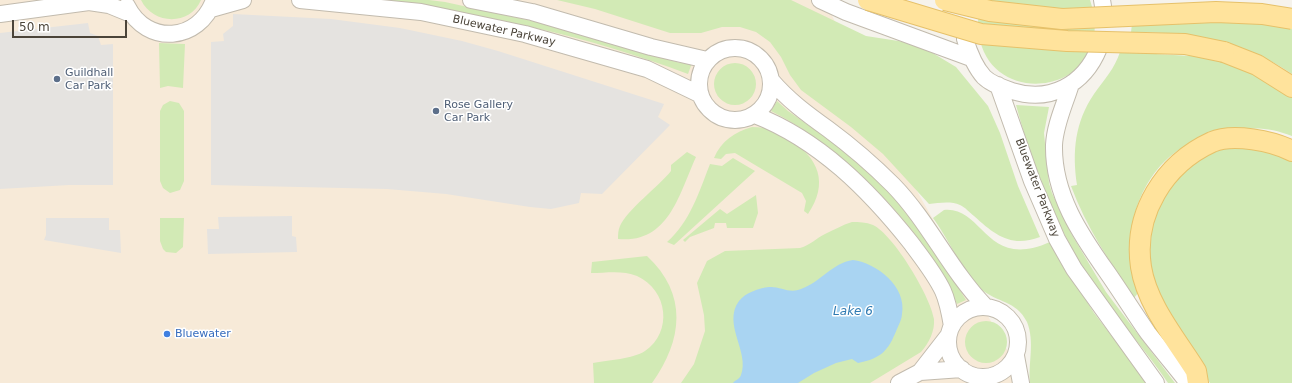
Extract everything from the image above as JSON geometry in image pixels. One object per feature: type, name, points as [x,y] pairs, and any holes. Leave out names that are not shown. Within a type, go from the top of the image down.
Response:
[{"type":"main road","points":[[868,0],[982,34],[1067,41],[1177,43],[1224,52],[1257,65],[1292,87]]},
{"type":"main road","points":[[945,0],[990,12],[1062,19],[1216,12],[1262,14],[1292,19]]},
{"type":"main road","points":[[1198,383],[1196,371],[1155,305],[1142,274],[1140,239],[1142,226],[1149,204],[1156,191],[1170,172],[1189,156],[1213,142],[1250,139],[1280,145],[1292,151]]},
{"type":"street","points":[[0,14],[89,2],[128,7],[147,28],[161,33],[177,33],[192,28],[203,20],[213,4],[243,0]]},
{"type":"street","name":"Bluewater Parkway","points":[[300,0],[421,12],[525,34],[647,69],[699,94]]},
{"type":"street","name":"Bluewater Parkway","points":[[470,0],[532,12],[651,48],[707,60]]},
{"type":"street","points":[[820,0],[846,12],[971,58]]},
{"type":"street","points":[[965,39],[971,58],[985,77],[998,85],[1018,93],[1036,95],[1054,93],[1070,86],[1090,66],[1099,48]]},
{"type":"street","points":[[728,48],[740,48],[761,58],[768,68],[771,80],[768,99],[755,115],[736,121],[726,120],[715,116],[707,108],[699,94],[698,82],[701,70],[707,60],[717,52],[728,48]]},
{"type":"street","points":[[771,80],[787,99],[865,159],[893,186],[924,222],[969,289],[985,306]]},
{"type":"street","name":"Bluewater Parkway","points":[[998,85],[1032,181],[1057,239],[1074,269],[1156,383]]},
{"type":"street","name":"Bluewater Parkway","points":[[1070,86],[1059,117],[1054,144],[1056,174],[1066,204],[1077,228],[1126,301],[1149,334],[1188,383]]},
{"type":"street","points":[[755,115],[786,129],[822,152],[855,180],[889,215],[930,270],[942,290],[949,307],[951,355],[962,370],[986,380],[1003,371],[1016,356]]},
{"type":"street","points":[[920,372],[958,318],[966,311],[985,306],[996,309],[1006,315],[1014,323],[1018,334],[1019,344],[1016,356],[1021,383]]},
{"type":"street","points":[[899,383],[920,372],[962,370]]},
{"type":"shaded area","points":[[0,0],[825,0],[893,149],[1026,383],[0,383]]},
{"type":"shaded area","name":"Rose Gallery Car Park","points":[[233,14],[331,19],[400,28],[462,41],[664,104],[658,117],[670,125],[602,194],[581,193],[579,203],[551,209],[446,194],[387,189],[211,185],[211,42],[224,41],[223,34],[233,26]]},
{"type":"shaded area","name":"Guildhall Car Park","points":[[88,23],[90,33],[98,36],[101,45],[113,44],[113,185],[69,185],[0,189],[0,33]]},
{"type":"shaded area","points":[[292,216],[292,236],[296,237],[297,252],[208,254],[207,229],[219,229],[218,217]]},
{"type":"shaded area","points":[[46,218],[109,218],[109,230],[120,230],[121,253],[44,240],[46,235]]},
{"type":"green space","points":[[141,0],[201,0],[196,8],[189,14],[180,18],[171,19],[162,18],[154,14]]},
{"type":"green space","points":[[375,0],[429,0],[445,2],[555,26],[680,63],[692,63],[688,74],[650,60],[573,37],[495,19],[415,5]]},
{"type":"green space","points":[[557,0],[791,0],[866,36],[905,42],[931,52],[956,67],[988,106],[1000,133],[1018,186],[1040,237],[1020,241],[1004,238],[989,229],[960,205],[949,203],[929,204],[883,154],[851,127],[801,90],[770,42],[756,32],[740,27],[722,27],[701,33],[670,33],[595,9]]},
{"type":"green space","points":[[984,0],[1090,0],[1095,31],[1087,56],[1072,73],[1051,82],[1028,83],[1006,76],[988,60],[979,35],[978,17]]},
{"type":"green space","points":[[1240,21],[1292,28],[1292,74],[1273,62],[1254,53],[1215,40],[1195,36],[1153,32],[1131,32],[1132,24]]},
{"type":"green space","points":[[159,43],[185,44],[183,88],[168,86],[160,88]]},
{"type":"green space","points":[[1120,52],[1209,57],[1247,71],[1292,98],[1292,136],[1282,132],[1254,128],[1225,133],[1191,143],[1172,154],[1157,170],[1145,188],[1137,208],[1132,229],[1130,251],[1132,273],[1138,293],[1134,298],[1107,258],[1091,230],[1071,186],[1077,185],[1075,160],[1076,137],[1083,115],[1094,94],[1112,69]]},
{"type":"green space","points":[[731,63],[739,63],[747,66],[753,72],[756,84],[753,96],[747,102],[739,105],[731,105],[723,102],[717,96],[714,88],[714,80],[717,72],[723,66]]},
{"type":"green space","points":[[170,101],[179,103],[184,111],[184,181],[180,190],[170,193],[163,188],[160,181],[160,111],[163,105]]},
{"type":"green space","points":[[777,101],[788,111],[844,150],[888,190],[939,256],[966,300],[957,304],[943,276],[926,249],[893,208],[875,189],[836,154],[815,138],[771,111]]},
{"type":"green space","points":[[1016,105],[1049,107],[1044,133],[1049,183],[1052,193],[1072,235],[1106,292],[1175,383],[1168,383],[1102,296],[1074,252],[1050,204],[1040,180]]},
{"type":"green space","points":[[752,127],[767,129],[784,136],[808,154],[814,163],[818,172],[818,192],[808,214],[804,211],[806,201],[802,193],[735,153],[726,154],[721,159],[714,158],[720,147],[729,138]]},
{"type":"green space","points":[[1221,146],[1292,151],[1292,383],[1210,383],[1155,296],[1146,233],[1172,175]]},
{"type":"green space","points":[[687,152],[696,157],[670,214],[661,225],[649,234],[635,238],[618,239],[620,226],[629,213],[671,171],[671,165]]},
{"type":"green space","points":[[733,158],[755,171],[674,245],[667,242],[688,216],[698,196],[710,164],[722,166]]},
{"type":"green space","points":[[756,195],[758,213],[753,228],[727,228],[726,223],[715,223],[714,228],[690,237],[685,242],[683,240],[720,209],[727,214]]},
{"type":"green space","points":[[944,210],[957,211],[968,217],[998,244],[1012,249],[1028,249],[1050,242],[1094,313],[1148,383],[1030,383],[1031,337],[1027,322],[1023,315],[1012,306],[987,294],[968,275],[933,218]]},
{"type":"green space","points":[[160,218],[184,218],[183,247],[176,253],[166,252],[163,249],[160,241]]},
{"type":"green space","points":[[852,222],[870,224],[881,231],[891,240],[919,282],[926,296],[934,319],[934,328],[931,337],[921,352],[870,383],[681,383],[694,364],[705,331],[704,315],[697,283],[707,261],[725,251],[800,248],[841,226]]},
{"type":"green space","points":[[647,256],[660,271],[669,286],[675,302],[675,334],[670,350],[652,383],[594,383],[593,363],[634,356],[645,351],[654,343],[660,333],[663,323],[663,312],[661,301],[647,282],[637,276],[626,273],[591,273],[592,262]]},
{"type":"green space","points":[[986,321],[1001,327],[1007,342],[1001,357],[986,363],[971,357],[965,342],[971,327]]},
{"type":"water","name":"Lake 6","points":[[853,260],[862,262],[880,271],[895,286],[900,295],[902,304],[902,318],[894,337],[887,348],[879,356],[873,359],[858,363],[852,359],[836,363],[814,373],[798,383],[733,383],[739,378],[743,366],[733,319],[739,301],[752,291],[765,288],[773,287],[792,291],[801,289],[815,282],[839,265]]},
{"type":"place","name":"Guildhall Car Park","points":[[57,79]]},
{"type":"place","name":"Rose Gallery Car Park","points":[[436,111]]},
{"type":"place","name":"Bluewater","points":[[167,334]]}]
